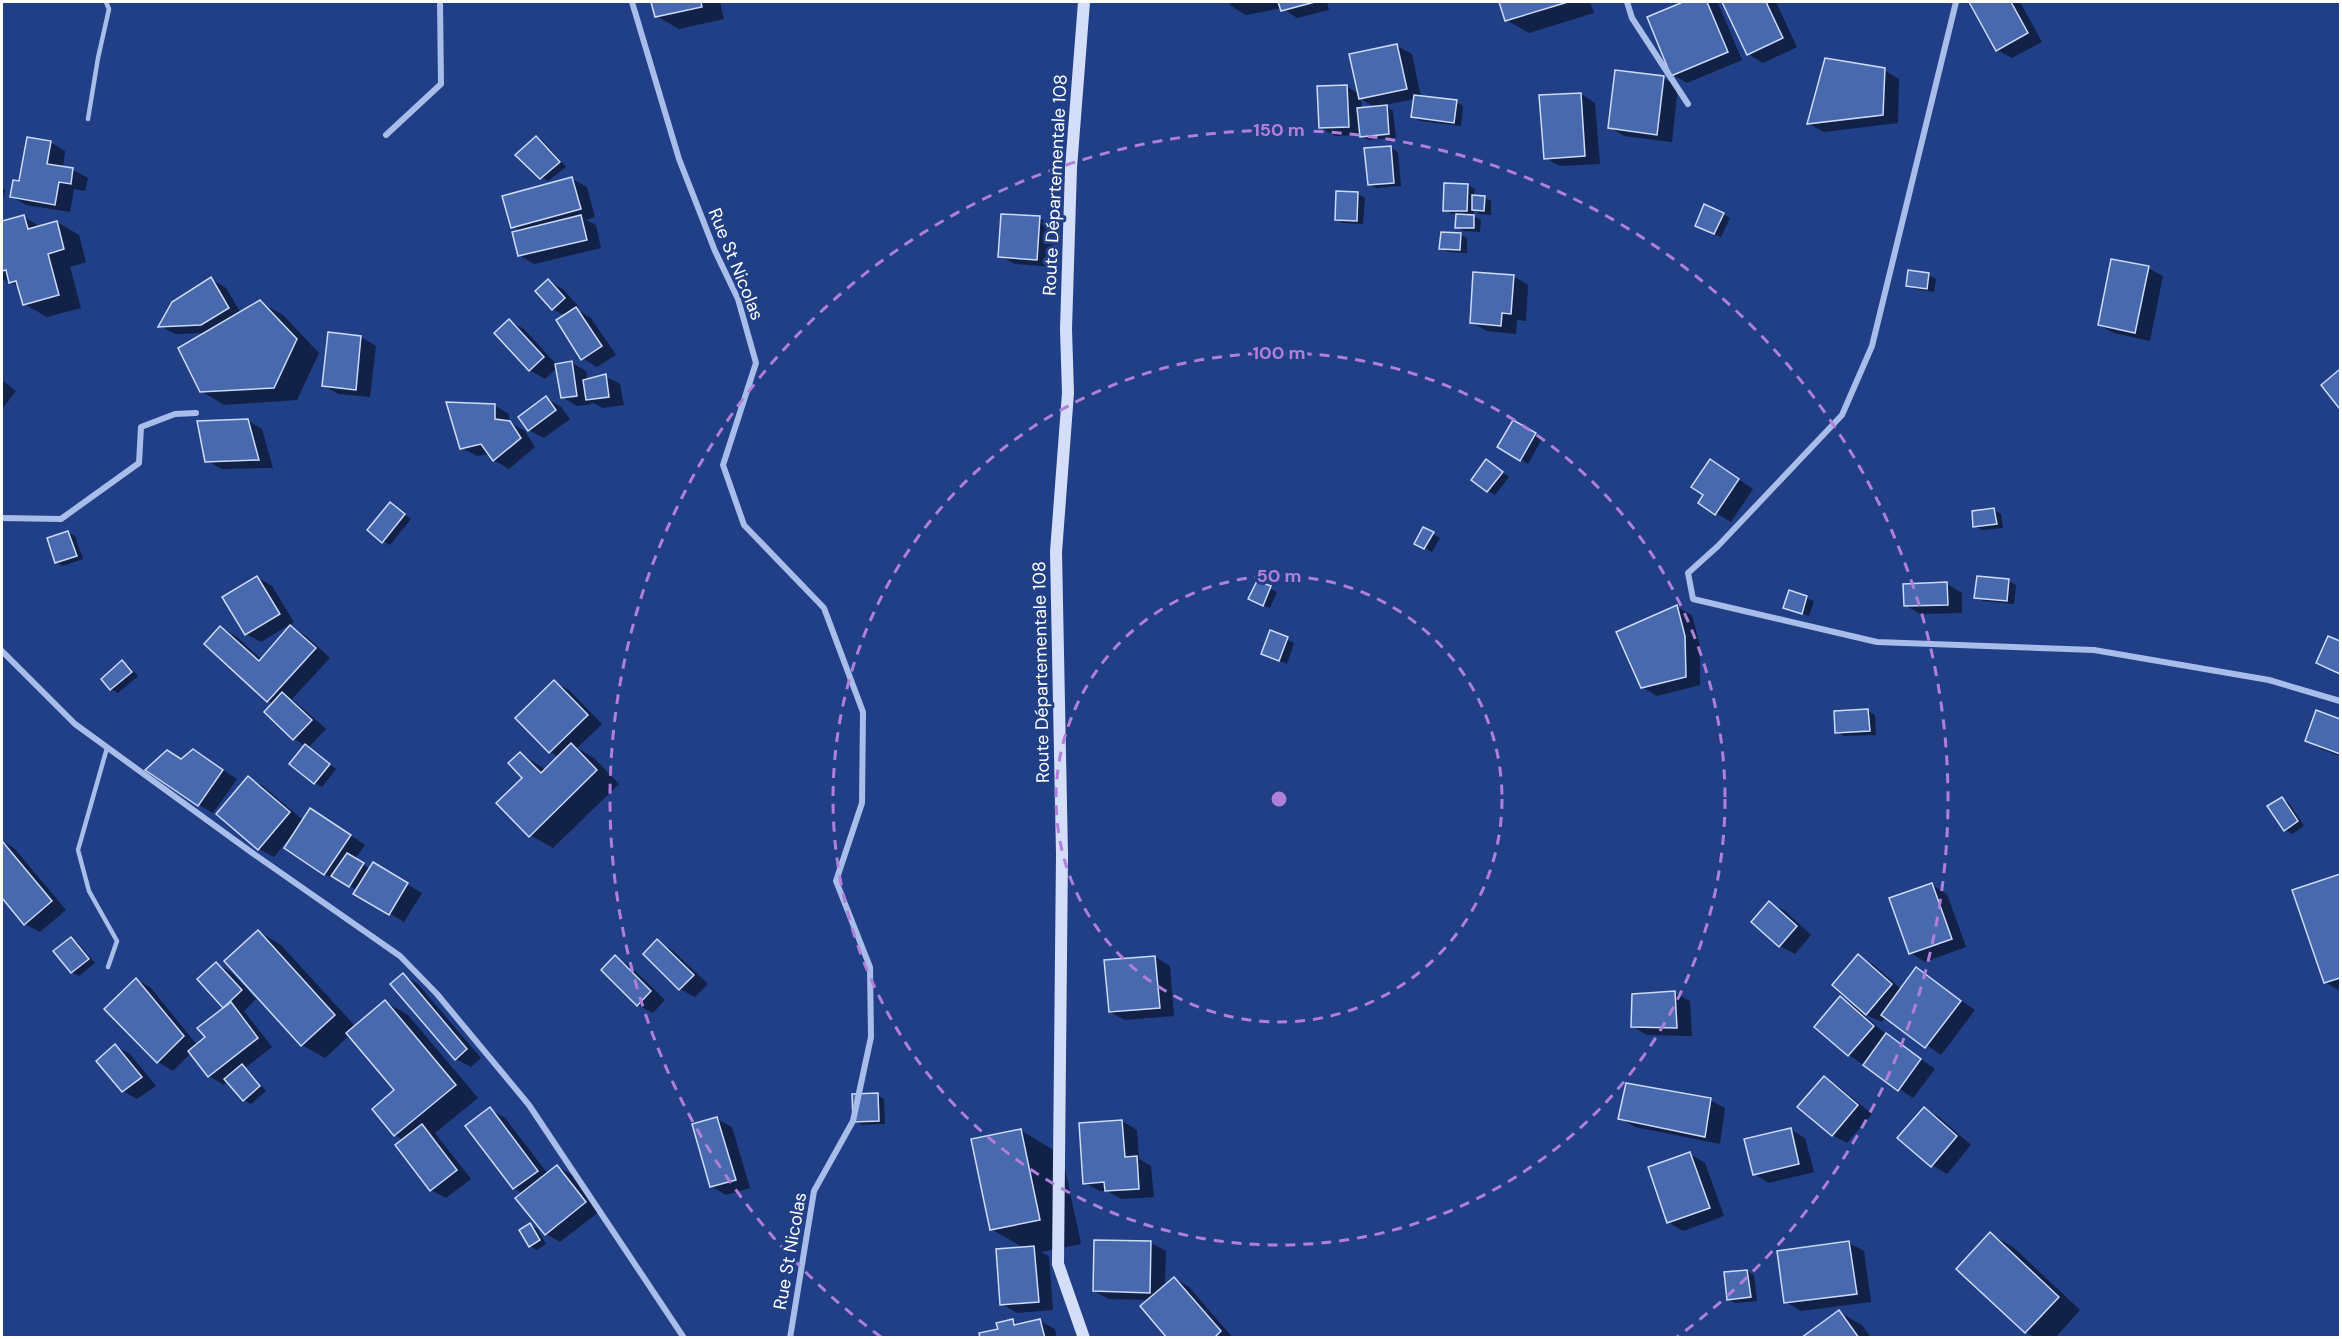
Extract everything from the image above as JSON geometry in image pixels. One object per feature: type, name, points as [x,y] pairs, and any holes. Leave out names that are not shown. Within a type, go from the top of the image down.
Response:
[{"type":"main road","name":"Route Départementale 108","points":[[1084,2],[1071,168],[1066,329],[1068,393],[1056,552],[1062,855],[1058,1264],[1084,1338]]},
{"type":"street","points":[[386,135],[441,84],[440,2]]},
{"type":"street","name":"Rue St Nicolas","points":[[632,2],[679,159],[715,251],[738,299],[756,363],[723,465],[744,525],[824,608],[862,712],[862,803],[836,881],[870,967],[871,1037],[853,1121],[814,1191],[790,1338]]},
{"type":"street","points":[[1627,2],[1632,18],[1688,104]]},
{"type":"street","points":[[1956,2],[1872,346],[1842,415],[1718,546],[1688,573],[1693,599],[1877,642],[2094,650],[2270,680],[2340,701]]},
{"type":"street","points":[[2,518],[61,519],[139,463],[141,427],[176,414],[196,413]]},
{"type":"street","points":[[2,651],[75,724],[400,956],[438,994],[529,1105],[684,1338]]},
{"type":"lane","points":[[88,119],[109,9],[106,2]]},
{"type":"lane","points":[[107,748],[78,850],[89,891],[117,941],[108,967]]},
{"type":"building","points":[[651,2],[701,2],[702,7],[655,17]]},
{"type":"building","points":[[1278,2],[1315,2],[1281,11]]},
{"type":"building","points":[[1499,2],[1568,2],[1505,21]]},
{"type":"building","points":[[1683,2],[1707,2],[1728,52],[1671,76],[1647,17]]},
{"type":"building","points":[[1722,2],[1766,2],[1783,38],[1747,55]]},
{"type":"building","points":[[1969,2],[2011,2],[2028,33],[1996,51]]},
{"type":"building","points":[[1397,44],[1407,89],[1359,99],[1349,54]]},
{"type":"building","points":[[1825,58],[1885,68],[1883,115],[1807,124]]},
{"type":"building","points":[[1615,70],[1664,76],[1657,135],[1608,128]]},
{"type":"building","points":[[1347,85],[1349,127],[1319,128],[1317,86]]},
{"type":"building","points":[[1581,93],[1585,156],[1544,159],[1539,95]]},
{"type":"building","points":[[1414,95],[1457,100],[1454,123],[1411,117]]},
{"type":"building","points":[[1387,105],[1389,134],[1360,137],[1357,108]]},
{"type":"building","points":[[536,136],[560,162],[540,179],[515,155]]},
{"type":"building","points":[[27,137],[51,141],[47,164],[73,168],[71,184],[59,182],[55,205],[10,197],[13,180],[19,181]]},
{"type":"building","points":[[1391,146],[1394,183],[1368,185],[1364,148]]},
{"type":"building","points":[[572,177],[581,209],[511,228],[502,196]]},
{"type":"building","points":[[1444,183],[1468,184],[1467,211],[1443,211]]},
{"type":"building","points":[[1336,191],[1358,192],[1357,221],[1335,220]]},
{"type":"building","points":[[1472,195],[1485,196],[1484,211],[1472,210]]},
{"type":"building","points":[[1704,204],[1724,213],[1714,234],[1695,226]]},
{"type":"building","points":[[1001,214],[1040,216],[1037,260],[998,257]]},
{"type":"building","points":[[1456,214],[1474,215],[1474,228],[1455,228]]},
{"type":"building","points":[[24,215],[28,229],[57,221],[64,249],[48,254],[59,295],[23,305],[16,281],[9,283],[6,270],[2,271],[2,221]]},
{"type":"building","points":[[581,215],[587,240],[518,256],[512,232]]},
{"type":"building","points":[[1441,232],[1461,233],[1460,250],[1439,249]]},
{"type":"building","points":[[2111,259],[2149,266],[2135,333],[2098,325]]},
{"type":"building","points":[[1908,270],[1929,273],[1927,289],[1906,286]]},
{"type":"building","points":[[1473,272],[1514,275],[1511,314],[1502,313],[1501,326],[1470,323]]},
{"type":"building","points":[[211,277],[229,308],[201,325],[158,327],[172,302]]},
{"type":"building","points":[[548,279],[565,298],[552,310],[535,291]]},
{"type":"building","points":[[260,300],[297,339],[274,388],[200,392],[178,348]]},
{"type":"building","points":[[576,307],[602,346],[581,360],[556,320]]},
{"type":"building","points":[[509,319],[544,357],[529,371],[494,333]]},
{"type":"building","points":[[328,332],[361,336],[356,390],[322,386]]},
{"type":"building","points":[[572,361],[577,396],[561,398],[555,364]]},
{"type":"building","points":[[2340,369],[2340,408],[2339,408],[2321,385]]},
{"type":"building","points":[[606,374],[609,397],[586,400],[583,380]]},
{"type":"building","points":[[546,396],[556,410],[528,431],[518,417]]},
{"type":"building","points":[[446,402],[495,404],[495,419],[510,421],[521,438],[493,461],[481,444],[460,449]]},
{"type":"building","points":[[248,419],[259,460],[205,462],[197,421]]},
{"type":"building","points":[[1513,420],[1536,433],[1520,461],[1497,447]]},
{"type":"building","points":[[1486,459],[1503,472],[1487,492],[1471,480]]},
{"type":"building","points":[[1710,459],[1739,479],[1715,515],[1698,503],[1703,495],[1691,487]]},
{"type":"building","points":[[390,502],[405,514],[382,543],[367,530]]},
{"type":"building","points":[[1994,508],[1997,524],[1973,527],[1972,511]]},
{"type":"building","points":[[1423,527],[1434,532],[1424,549],[1414,544]]},
{"type":"building","points":[[68,531],[77,556],[55,563],[47,538]]},
{"type":"building","points":[[257,576],[280,614],[245,635],[222,597]]},
{"type":"building","points":[[1977,576],[2009,579],[2007,601],[1974,598]]},
{"type":"building","points":[[1257,581],[1271,586],[1263,606],[1248,599]]},
{"type":"building","points":[[1947,582],[1948,605],[1904,606],[1903,584]]},
{"type":"building","points":[[1789,590],[1807,596],[1802,614],[1783,608]]},
{"type":"building","points":[[1677,605],[1685,636],[1686,677],[1641,688],[1616,632]]},
{"type":"building","points":[[290,625],[316,648],[267,702],[204,644],[220,626],[259,661]]},
{"type":"building","points":[[1270,630],[1288,637],[1279,661],[1261,654]]},
{"type":"building","points":[[2328,636],[2340,641],[2340,674],[2316,663]]},
{"type":"building","points":[[122,660],[132,672],[110,690],[101,679]]},
{"type":"building","points":[[554,680],[588,715],[549,753],[515,718]]},
{"type":"building","points":[[282,692],[312,720],[293,740],[264,712]]},
{"type":"building","points":[[1868,709],[1870,731],[1835,733],[1834,711]]},
{"type":"building","points":[[2316,710],[2340,719],[2340,754],[2305,741]]},
{"type":"building","points":[[571,743],[597,770],[529,837],[496,803],[522,778],[508,763],[520,752],[541,773]]},
{"type":"building","points":[[305,744],[330,764],[314,784],[289,764]]},
{"type":"building","points":[[193,749],[223,770],[198,806],[145,770],[167,750],[181,759]]},
{"type":"building","points":[[248,776],[290,812],[258,850],[216,814]]},
{"type":"building","points":[[2282,797],[2298,821],[2284,831],[2267,806]]},
{"type":"building","points":[[310,808],[351,835],[324,875],[284,848]]},
{"type":"building","points":[[2,841],[52,901],[24,925],[2,898]]},
{"type":"building","points":[[347,853],[364,863],[349,887],[331,876]]},
{"type":"building","points":[[373,862],[408,883],[389,915],[353,894]]},
{"type":"building","points":[[2340,874],[2340,978],[2324,983],[2292,890]]},
{"type":"building","points":[[1932,883],[1952,939],[1909,954],[1889,898]]},
{"type":"building","points":[[1769,901],[1797,926],[1779,947],[1751,922]]},
{"type":"building","points":[[258,930],[335,1015],[301,1046],[224,961]]},
{"type":"building","points":[[71,937],[89,959],[71,973],[53,951]]},
{"type":"building","points":[[657,939],[694,975],[679,990],[643,954]]},
{"type":"building","points":[[1858,954],[1892,984],[1866,1015],[1832,985]]},
{"type":"building","points":[[615,955],[651,991],[637,1006],[601,970]]},
{"type":"building","points":[[1155,956],[1160,1008],[1109,1012],[1104,960]]},
{"type":"building","points":[[216,962],[242,990],[223,1008],[197,979]]},
{"type":"building","points":[[1916,967],[1961,1001],[1925,1048],[1881,1015]]},
{"type":"building","points":[[403,973],[467,1049],[455,1060],[390,984]]},
{"type":"building","points":[[136,978],[184,1036],[157,1063],[104,1009]]},
{"type":"building","points":[[1675,991],[1677,1028],[1631,1027],[1632,994]]},
{"type":"building","points":[[1840,996],[1874,1026],[1848,1056],[1814,1027]]},
{"type":"building","points":[[385,1000],[456,1085],[394,1136],[372,1109],[394,1090],[346,1033]]},
{"type":"building","points":[[231,1002],[258,1038],[208,1077],[188,1051],[205,1037],[197,1028]]},
{"type":"building","points":[[1886,1033],[1921,1059],[1898,1091],[1863,1065]]},
{"type":"building","points":[[115,1044],[142,1077],[122,1092],[96,1061]]},
{"type":"building","points":[[242,1064],[260,1086],[243,1101],[224,1079]]},
{"type":"building","points":[[1824,1076],[1858,1105],[1832,1136],[1797,1107]]},
{"type":"building","points":[[1626,1083],[1711,1098],[1705,1137],[1618,1119]]},
{"type":"building","points":[[878,1093],[879,1121],[853,1122],[852,1094]]},
{"type":"building","points":[[490,1107],[538,1171],[513,1189],[465,1126]]},
{"type":"building","points":[[1924,1107],[1957,1136],[1931,1167],[1897,1138]]},
{"type":"building","points":[[717,1117],[736,1180],[710,1187],[692,1124]]},
{"type":"building","points":[[1122,1120],[1125,1157],[1137,1156],[1139,1189],[1105,1191],[1104,1182],[1083,1184],[1079,1123]]},
{"type":"building","points":[[422,1124],[457,1170],[430,1191],[395,1145]]},
{"type":"building","points":[[1791,1128],[1799,1164],[1753,1175],[1744,1139]]},
{"type":"building","points":[[1021,1129],[1040,1220],[990,1230],[971,1139]]},
{"type":"building","points":[[1690,1152],[1710,1208],[1667,1223],[1648,1167]]},
{"type":"building","points":[[557,1165],[586,1202],[545,1235],[515,1198]]},
{"type":"building","points":[[530,1223],[540,1240],[529,1247],[519,1230]]},
{"type":"building","points":[[1990,1232],[2059,1297],[2025,1333],[1956,1269]]},
{"type":"building","points":[[1094,1240],[1151,1241],[1150,1293],[1093,1291]]},
{"type":"building","points":[[1849,1241],[1857,1294],[1784,1303],[1777,1251]]},
{"type":"building","points":[[1034,1246],[1039,1302],[1000,1305],[996,1249]]},
{"type":"building","points":[[1747,1270],[1751,1297],[1727,1300],[1724,1272]]},
{"type":"building","points":[[1174,1277],[1221,1331],[1214,1338],[1167,1338],[1140,1306]]},
{"type":"building","points":[[1839,1310],[1859,1338],[1801,1338]]},
{"type":"building","points":[[1013,1319],[1014,1325],[1040,1319],[1045,1338],[980,1338],[979,1333],[998,1329],[996,1323]]}]
